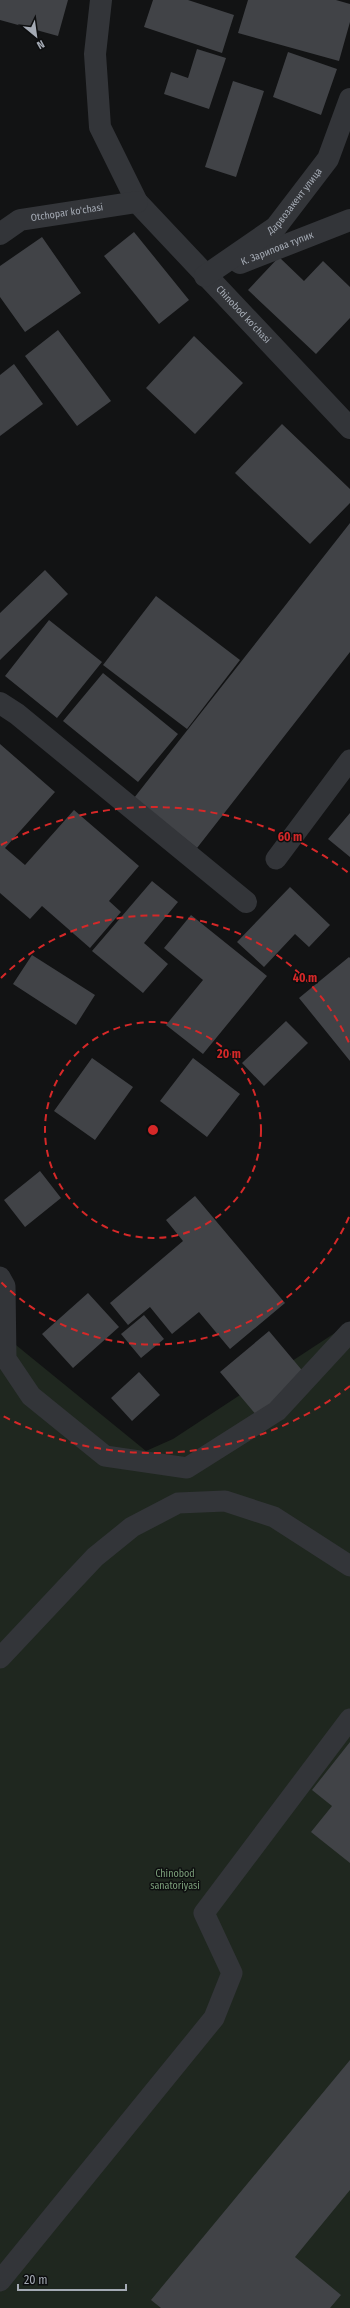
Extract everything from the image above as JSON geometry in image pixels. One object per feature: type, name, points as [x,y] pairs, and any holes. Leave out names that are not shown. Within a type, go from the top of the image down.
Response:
[{"type":"street","name":"Chinobod ko'chasi","points":[[101,0],[94,54],[100,127],[137,202],[205,276],[350,428]]},
{"type":"street","name":"Дарвозакент улица","points":[[205,276],[276,227],[328,159],[350,99]]},
{"type":"street","name":"Otchopar ko'chasi","points":[[0,234],[10,219],[137,202]]},
{"type":"street","name":"К. Зарипова тупик","points":[[205,276],[350,220]]},
{"type":"street","points":[[0,703],[17,714],[246,902]]},
{"type":"lane","points":[[276,859],[350,760]]},
{"type":"lane","points":[[0,1277],[5,1286],[6,1359],[31,1396],[104,1456],[187,1468],[277,1411],[350,1332]]},
{"type":"lane","points":[[0,1658],[96,1556],[132,1526],[178,1503],[224,1501],[274,1517],[350,1566]]},
{"type":"lane","points":[[0,2281],[214,2018],[232,1973],[204,1913],[350,1719]]},
{"type":"green space","name":"Chinobod sanatoriyasi","points":[[350,1323],[350,2308],[0,2308],[0,1332],[146,1451],[173,1439]]},
{"type":"building","points":[[0,0],[68,0],[58,36],[0,20]]},
{"type":"building","points":[[153,0],[188,0],[234,15],[222,53],[144,27]]},
{"type":"building","points":[[248,0],[336,0],[350,4],[350,22],[339,61],[238,33]]},
{"type":"building","points":[[197,49],[226,58],[209,109],[164,94],[171,72],[188,78]]},
{"type":"building","points":[[288,52],[337,69],[321,115],[273,97]]},
{"type":"building","points":[[233,81],[264,91],[236,177],[205,167]]},
{"type":"building","points":[[134,232],[189,300],[159,324],[104,256]]},
{"type":"building","points":[[42,237],[81,293],[25,332],[0,297],[0,266]]},
{"type":"building","points":[[279,257],[304,281],[323,261],[350,287],[350,318],[316,354],[248,290]]},
{"type":"building","points":[[58,330],[111,401],[77,426],[25,356]]},
{"type":"building","points":[[194,336],[243,383],[195,434],[146,388]]},
{"type":"building","points":[[14,364],[43,404],[0,436],[0,375]]},
{"type":"building","points":[[282,424],[350,489],[350,503],[310,544],[235,473]]},
{"type":"building","points":[[350,523],[350,652],[197,848],[134,798]]},
{"type":"building","points":[[45,570],[68,594],[0,660],[0,613]]},
{"type":"building","points":[[156,596],[240,660],[187,729],[103,665]]},
{"type":"building","points":[[49,620],[102,662],[57,718],[5,676]]},
{"type":"building","points":[[103,673],[178,734],[138,782],[63,721]]},
{"type":"building","points":[[0,744],[55,792],[5,848],[25,865],[74,810],[139,866],[109,901],[121,912],[90,948],[42,906],[30,919],[0,893]]},
{"type":"building","points":[[350,813],[350,857],[328,839]]},
{"type":"building","points":[[152,881],[178,902],[144,943],[168,964],[143,993],[92,951]]},
{"type":"building","points":[[290,887],[330,925],[309,947],[295,934],[264,967],[237,942]]},
{"type":"building","points":[[191,915],[267,976],[203,1054],[166,1025],[203,980],[164,948]]},
{"type":"building","points":[[32,955],[95,995],[76,1025],[13,984]]},
{"type":"building","points":[[349,957],[350,958],[350,1061],[299,998]]},
{"type":"building","points":[[286,1021],[308,1043],[264,1086],[242,1063]]},
{"type":"building","points":[[92,1058],[133,1087],[95,1140],[54,1111]]},
{"type":"building","points":[[193,1058],[240,1094],[207,1137],[160,1101]]},
{"type":"building","points":[[40,1171],[61,1198],[25,1227],[4,1200]]},
{"type":"building","points":[[195,1196],[285,1303],[230,1349],[199,1312],[172,1334],[150,1307],[128,1325],[110,1303],[183,1241],[166,1220]]},
{"type":"building","points":[[88,1293],[119,1327],[73,1368],[42,1334]]},
{"type":"building","points":[[144,1315],[164,1339],[141,1358],[121,1334]]},
{"type":"building","points":[[269,1331],[306,1375],[257,1416],[220,1372]]},
{"type":"building","points":[[139,1372],[160,1395],[132,1421],[111,1398]]},
{"type":"building","points":[[350,1742],[350,1863],[311,1832],[332,1806],[312,1790]]},
{"type":"building","points":[[350,2060],[350,2190],[295,2257],[341,2295],[330,2308],[161,2308],[151,2300]]}]
